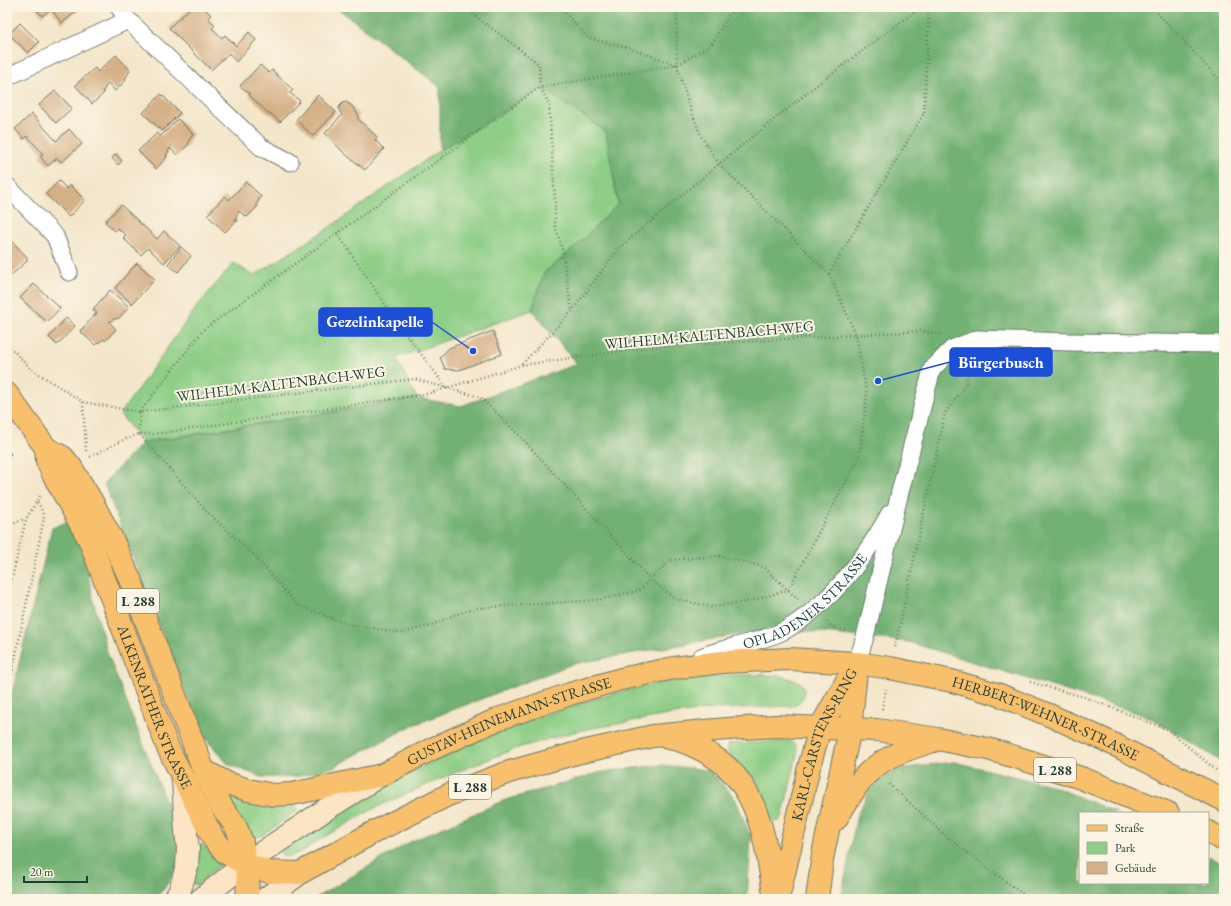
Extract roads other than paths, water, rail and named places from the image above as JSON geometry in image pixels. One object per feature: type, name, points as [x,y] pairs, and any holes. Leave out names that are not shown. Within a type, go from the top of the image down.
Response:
[{"type":"main road","name":"ALKENRATHER STRASSE","points":[[7,394],[46,448],[63,456],[71,467],[91,500],[112,540],[133,586],[204,771],[222,807],[236,827],[242,842],[248,880],[247,899]]},
{"type":"main road","name":"ALKENRATHER STRASSE","points":[[46,448],[47,461],[54,476],[90,541],[168,748],[213,838],[226,853],[245,864],[269,872],[300,873]]},
{"type":"main road","name":"GUSTAV-HEINEMANN-STRASSE","points":[[201,899],[245,864],[382,775],[432,749],[498,719],[570,694],[620,679],[674,668],[722,662],[790,659],[857,663]]},
{"type":"main road","name":"HERBERT-WEHNER-STRASSE","points":[[857,663],[890,668],[952,681],[1005,697],[1105,740],[1224,800]]},
{"type":"main road","name":"KARL-CARSTENS-RING","points":[[776,899],[820,728],[857,663]]},
{"type":"main road","name":"KARL-CARSTENS-RING","points":[[817,899],[828,831],[850,729],[857,663]]},
{"type":"main road","name":"L 288","points":[[300,873],[374,832],[448,795],[509,772],[577,753],[653,736],[727,729],[776,726],[878,730],[938,739],[988,749],[1022,759],[1081,778],[1166,812]]},
{"type":"main road","points":[[653,736],[679,739],[711,754],[734,773],[752,800],[763,832],[776,899]]},
{"type":"main road","points":[[828,831],[864,777],[878,764],[896,753],[938,739]]},
{"type":"main road","points":[[204,771],[227,783],[248,790],[273,795],[298,793],[382,775]]},
{"type":"main road","points":[[175,899],[180,890],[187,866],[188,849],[183,780]]},
{"type":"main road","points":[[1209,832],[1224,840]]},
{"type":"main road","points":[[265,899],[300,873]]},
{"type":"street","points":[[7,77],[123,13],[261,147],[290,162]]},
{"type":"street","points":[[7,186],[55,236],[69,272]]},
{"type":"street","name":"OPLADENER STRASSE","points":[[857,663],[865,637],[900,492],[932,369],[952,350],[977,339],[1224,344]]},
{"type":"street","name":"OPLADENER STRASSE","points":[[674,668],[705,656],[780,632],[800,621],[828,598],[842,584],[858,563],[889,514],[900,492]]},
{"type":"place","name":"Gezelinkapelle","points":[[473,351]]},
{"type":"place","name":"Bürgerbusch","points":[[878,381]]}]
